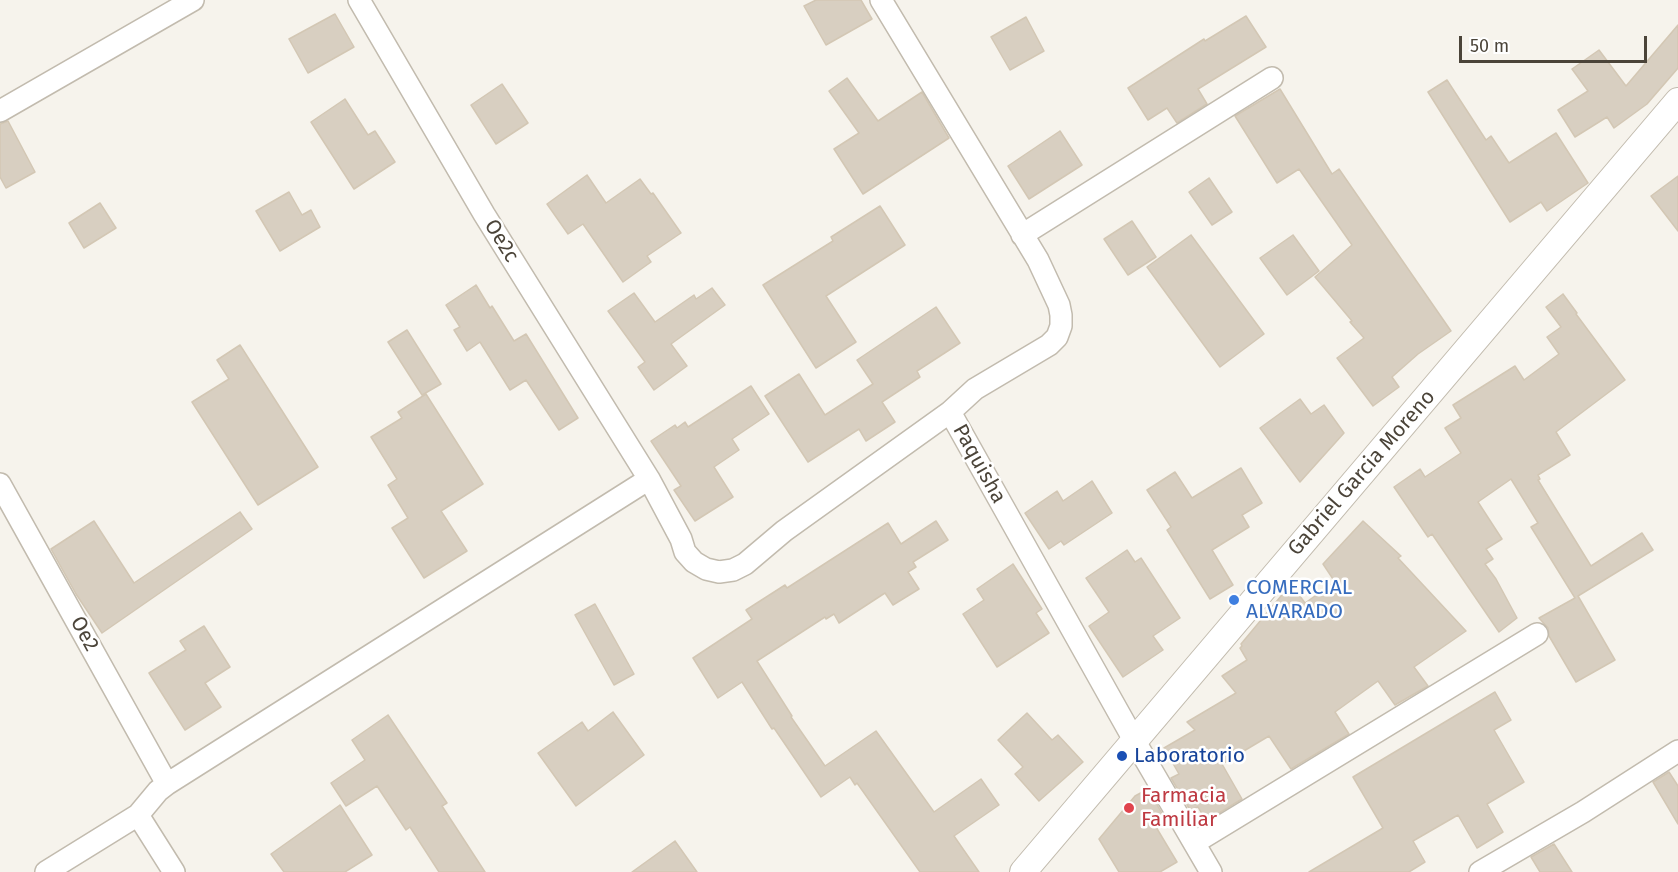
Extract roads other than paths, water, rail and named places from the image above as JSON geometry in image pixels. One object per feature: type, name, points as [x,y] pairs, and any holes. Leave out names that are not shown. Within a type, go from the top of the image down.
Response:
[{"type":"street","points":[[0,111],[193,0]]},
{"type":"street","name":"Oe2c","points":[[359,0],[484,214],[649,479],[681,539],[685,552],[694,562],[706,569],[719,572],[733,570],[745,564],[784,531],[950,412]]},
{"type":"street","name":"Paquisha","points":[[881,0],[1038,260],[1059,305],[1061,326],[1057,337],[1049,345],[975,388],[950,412],[1134,740],[1211,872]]},
{"type":"street","points":[[1022,235],[1272,78]]},
{"type":"street","name":"Gabriel Garcia Moreno","points":[[1023,872],[1678,101]]},
{"type":"street","points":[[46,872],[138,815],[158,790],[167,784],[649,479]]},
{"type":"street","name":"Oe2","points":[[0,484],[167,784]]},
{"type":"street","points":[[1194,843],[1537,633]]},
{"type":"street","points":[[1479,872],[1583,812],[1678,751]]},
{"type":"street","points":[[138,815],[174,872]]},
{"type":"place","name":"COMERCIAL ALVARADO","points":[[1234,600]]},
{"type":"place","name":"Laboratorio","points":[[1122,756]]},
{"type":"place","name":"Farmacia Familiar","points":[[1129,808]]}]
